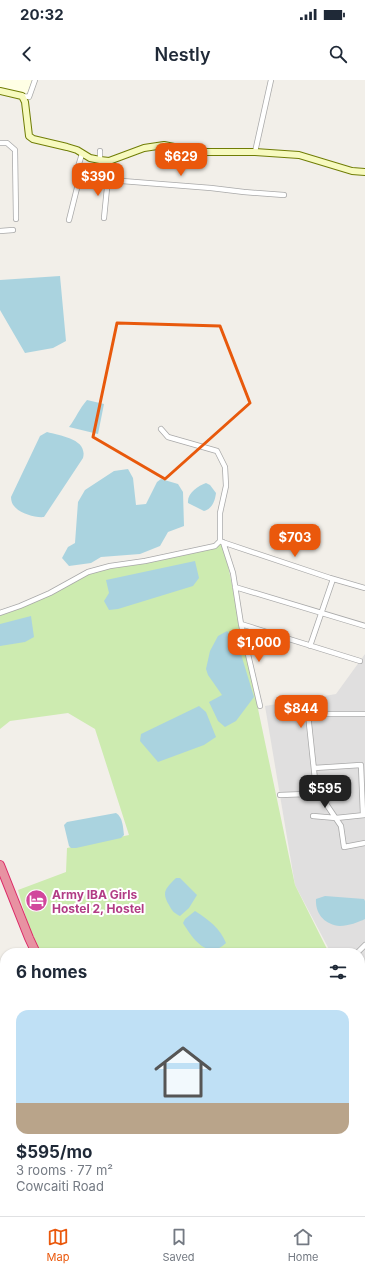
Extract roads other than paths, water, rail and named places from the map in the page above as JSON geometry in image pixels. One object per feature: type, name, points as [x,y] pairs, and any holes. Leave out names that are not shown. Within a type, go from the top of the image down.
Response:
[{"type":"highway","points":[[0,865],[28,938],[33,948]]},
{"type":"highway","points":[[0,878],[11,908],[30,948]]},
{"type":"street","points":[[0,91],[29,97],[35,80]]},
{"type":"street","points":[[255,152],[271,80]]},
{"type":"street","points":[[22,96],[25,102],[29,136],[33,139],[77,150],[90,158],[109,160],[144,148],[164,145],[199,152],[255,152],[299,155],[352,171],[365,172]]},
{"type":"street","points":[[0,143],[7,143],[15,150],[16,219]]},
{"type":"street","points":[[100,151],[100,160]]},
{"type":"street","points":[[82,154],[76,169],[81,172],[122,181],[284,195]]},
{"type":"street","points":[[69,220],[81,172]]},
{"type":"street","points":[[104,218],[108,178]]},
{"type":"street","points":[[0,231],[13,230]]},
{"type":"street","points":[[160,429],[168,437],[217,451],[225,467],[226,486],[220,513],[222,542],[233,573],[241,624],[260,706]]},
{"type":"street","points":[[0,613],[50,593],[88,572],[110,566],[145,561],[215,546],[222,542],[333,579],[365,588]]},
{"type":"street","points":[[310,646],[333,579]]},
{"type":"street","points":[[236,587],[365,626]]},
{"type":"street","points":[[241,624],[360,661]]},
{"type":"street","points":[[307,699],[316,789],[341,826],[344,846],[365,843]]},
{"type":"street","points":[[308,714],[365,714]]},
{"type":"street","points":[[313,816],[336,818],[364,815],[361,765],[314,768]]},
{"type":"street","points":[[280,795],[307,794],[316,789]]},
{"type":"water","points":[[60,276],[66,341],[53,348],[25,353],[0,310],[0,280]]},
{"type":"water","points":[[87,400],[104,404],[98,434],[69,427]]},
{"type":"water","points":[[47,432],[72,439],[77,442],[81,446],[83,458],[44,517],[36,517],[16,509],[12,503],[11,497],[40,436]]},
{"type":"water","points":[[128,469],[133,478],[136,505],[146,504],[157,482],[161,479],[178,484],[183,492],[184,526],[168,532],[160,546],[140,554],[101,557],[91,563],[69,566],[62,558],[68,547],[75,543],[78,502],[85,490],[114,471]]},
{"type":"water","points":[[206,483],[210,485],[216,493],[213,504],[204,511],[188,503],[188,499],[194,490]]},
{"type":"water","points":[[195,561],[199,578],[193,586],[118,609],[109,610],[104,601],[109,593],[106,580]]},
{"type":"water","points":[[31,616],[34,637],[25,642],[0,646],[0,624]]},
{"type":"water","points":[[227,631],[237,641],[254,697],[236,721],[225,727],[218,721],[209,702],[222,695],[208,675],[206,669],[210,651],[218,636]]},
{"type":"water","points":[[199,706],[206,712],[216,737],[204,745],[158,762],[140,741],[141,734]]},
{"type":"water","points":[[116,813],[120,817],[122,823],[124,835],[121,838],[76,848],[71,848],[69,846],[64,825],[67,822]]},
{"type":"water","points":[[176,878],[180,878],[197,895],[189,908],[180,916],[172,910],[165,897],[167,888]]},
{"type":"water","points":[[325,896],[364,899],[365,919],[343,926],[335,925],[326,921],[319,914],[316,904],[316,899]]},
{"type":"water","points":[[195,911],[214,925],[221,933],[226,943],[219,948],[206,948],[191,935],[183,923],[185,919]]},
{"type":"place","name":"Army IBA Girls Hostel 2, Hostel","points":[[37,901]]}]
